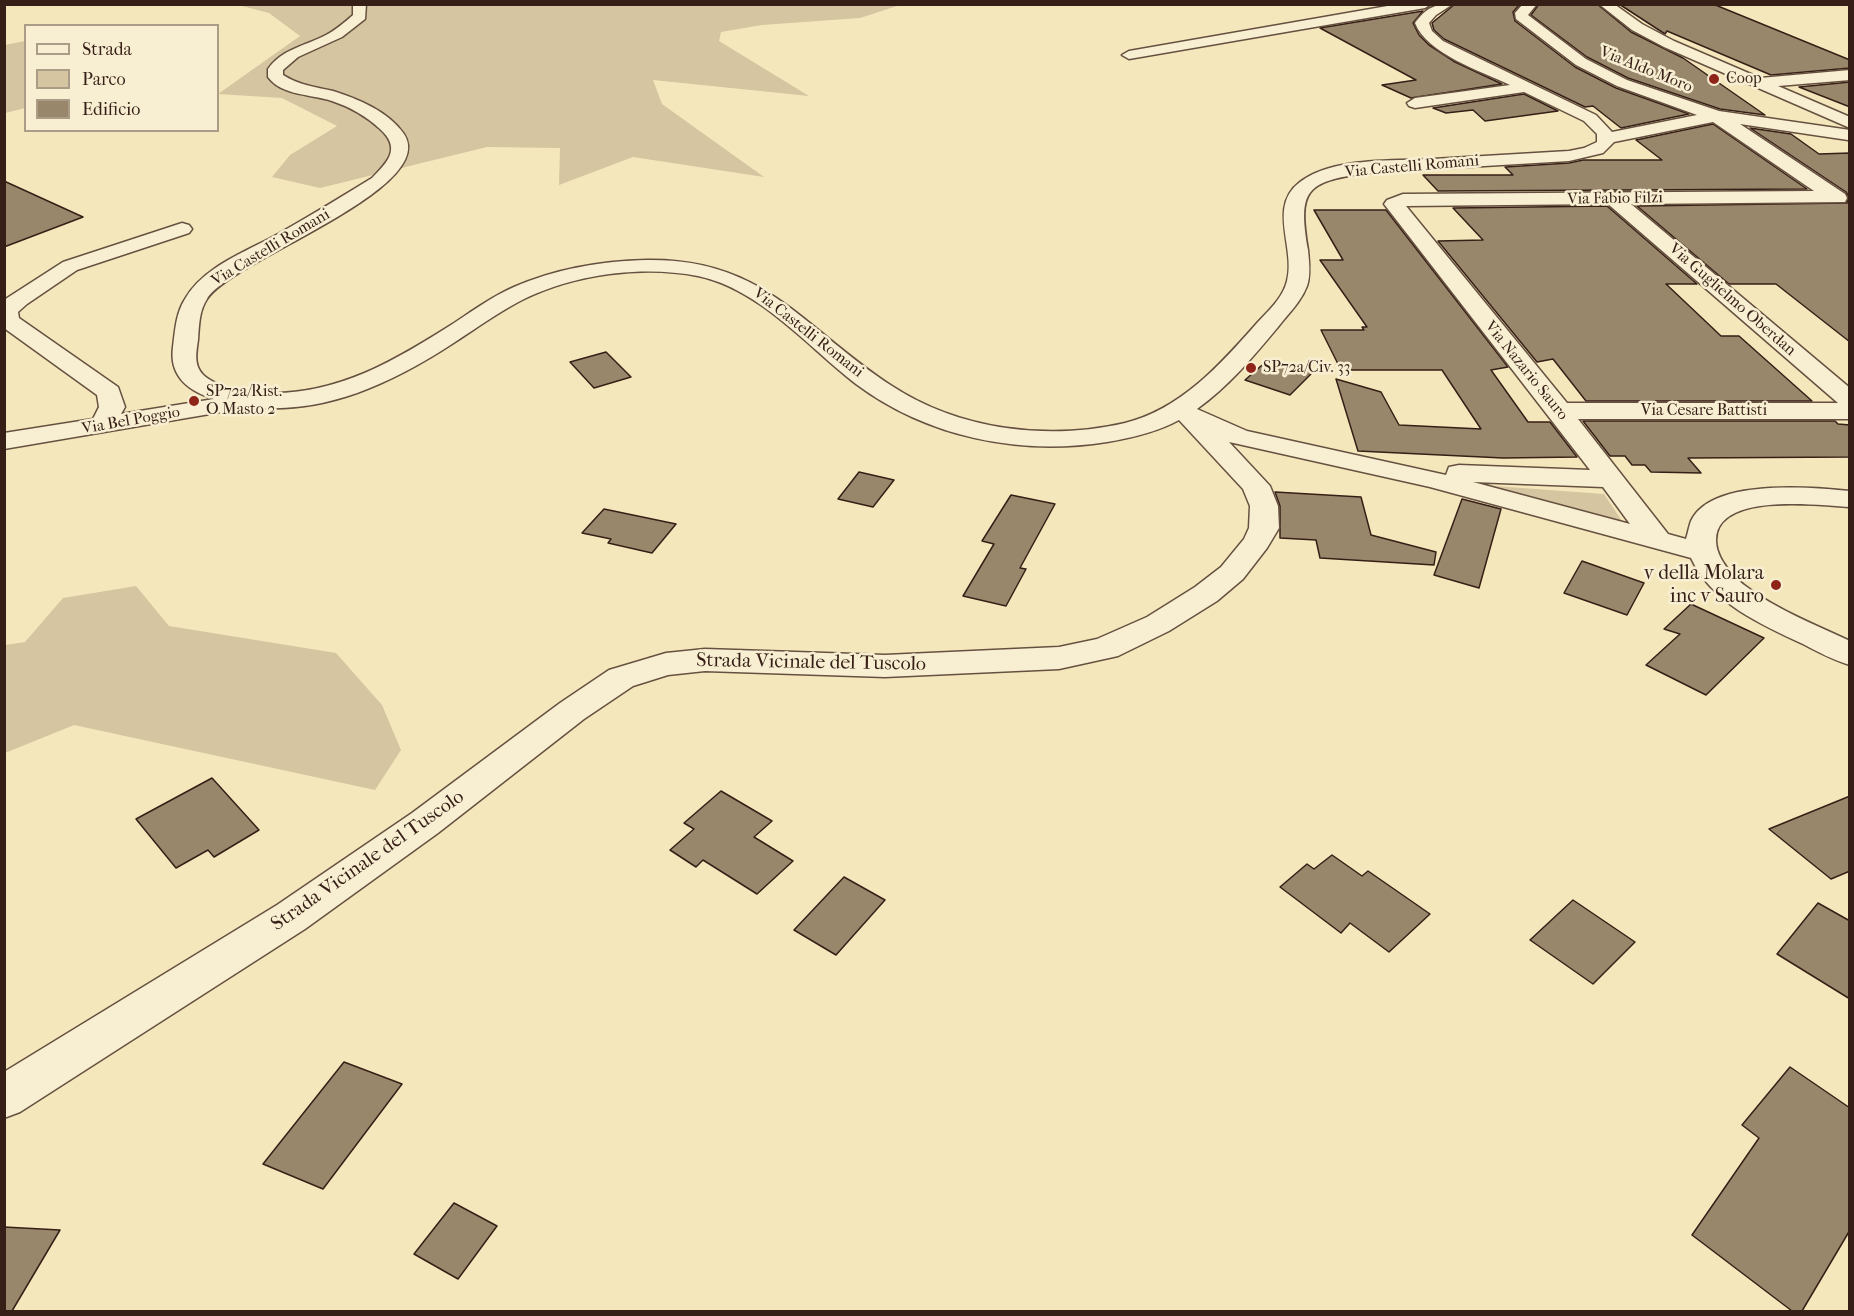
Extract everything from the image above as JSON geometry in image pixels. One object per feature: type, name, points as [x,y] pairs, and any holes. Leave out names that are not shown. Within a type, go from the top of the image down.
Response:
[{"type":"street","name":"Via Castelli Romani","points":[[359,4],[360,16],[351,24],[328,40],[283,60],[275,69],[276,77],[292,87],[341,99],[368,110],[392,130],[398,139],[400,157],[394,167],[379,182],[220,276],[202,290],[192,305],[182,360],[189,375],[211,390],[258,399],[285,400],[330,395],[398,368],[508,297],[550,281],[607,270],[675,267],[709,272],[754,290],[888,394],[919,411],[961,427],[1025,438],[1076,438],[1142,426],[1183,409],[1225,375],[1286,303],[1298,281],[1298,253],[1292,203],[1296,194],[1306,186],[1337,173],[1377,167],[1583,154],[1602,148],[1607,138]]},
{"type":"street","points":[[1129,55],[1425,4]]},
{"type":"street","points":[[1447,4],[1431,12],[1422,24],[1426,33],[1438,44],[1590,118],[1599,125],[1607,138],[1716,116],[1850,136]]},
{"type":"street","name":"Via Aldo Moro","points":[[1531,4],[1521,16],[1581,62],[1622,83],[1716,116]]},
{"type":"street","points":[[1605,4],[1637,27],[1669,44],[1850,123]]},
{"type":"street","points":[[1809,62],[1846,76]]},
{"type":"street","points":[[1755,83],[1846,76]]},
{"type":"street","points":[[1415,103],[1527,87]]},
{"type":"street","points":[[1716,116],[1842,201]]},
{"type":"street","name":"Via Fabio Filzi","points":[[1395,202],[1403,200],[1842,201]]},
{"type":"street","name":"Via Guglielmo Oberdan","points":[[1615,200],[1850,401]]},
{"type":"street","name":"Via Nazario Sauro","points":[[1395,202],[1394,206],[1559,411],[1658,541]]},
{"type":"street","points":[[102,426],[112,406],[109,392],[9,321],[6,311],[19,299],[70,266],[182,229]]},
{"type":"street","name":"Via Bel Poggio","points":[[4,441],[258,399]]},
{"type":"street","points":[[1183,409],[1206,424],[1228,434],[1395,471],[1702,552]]},
{"type":"street","name":"Strada Vicinale del Tuscolo","points":[[4,1097],[291,917],[425,823],[572,711],[608,686],[636,672],[666,664],[713,660],[863,667],[1059,658],[1106,648],[1158,624],[1206,594],[1232,573],[1257,542],[1265,520],[1262,500],[1256,486],[1183,409]]},
{"type":"street","name":"Via Cesare Battisti","points":[[1559,411],[1850,411]]},
{"type":"street","points":[[1395,471],[1610,479]]},
{"type":"street","points":[[1850,499],[1786,496],[1735,502],[1713,511],[1707,517],[1701,534],[1702,552],[1718,577],[1743,598],[1850,654]]},
{"type":"green space","points":[[238,5],[900,5],[860,18],[762,25],[721,32],[719,41],[809,96],[653,80],[662,104],[764,177],[633,157],[559,185],[560,148],[487,147],[320,188],[272,177],[290,155],[337,126],[282,98],[219,94],[300,36],[269,13]]},
{"type":"green space","points":[[24,41],[24,108],[5,113],[5,45]]},
{"type":"green space","points":[[1481,485],[1604,494],[1622,521]]},
{"type":"green space","points":[[136,586],[169,626],[336,653],[382,705],[401,750],[375,790],[74,725],[5,753],[5,645],[25,642],[63,598]]},
{"type":"building","points":[[1455,4],[1520,4],[1513,12],[1515,21],[1575,67],[1616,88],[1689,114],[1621,128],[1593,106],[1585,107],[1444,39],[1434,30],[1432,23]]},
{"type":"building","points":[[1539,4],[1597,4],[1631,32],[1683,58],[1765,115],[1720,109],[1628,78],[1587,57],[1531,15]]},
{"type":"building","points":[[1619,4],[1713,4],[1850,60],[1850,68],[1771,75],[1667,31],[1665,34]]},
{"type":"building","points":[[1423,11],[1413,23],[1419,35],[1429,45],[1455,62],[1502,84],[1411,98],[1382,85],[1416,80],[1320,28]]},
{"type":"building","points":[[1850,82],[1850,107],[1799,87]]},
{"type":"building","points":[[1524,94],[1558,111],[1485,121],[1473,110],[1446,113],[1433,108]]},
{"type":"building","points":[[1713,124],[1807,189],[1438,191],[1423,175],[1513,175],[1505,167],[1583,160],[1662,160],[1636,140]]},
{"type":"building","points":[[1750,128],[1791,134],[1819,154],[1850,153],[1850,342],[1776,284],[1729,284],[1637,206],[1847,203],[1849,197],[1846,192]]},
{"type":"building","points":[[4,181],[83,217],[4,247]]},
{"type":"building","points":[[1607,206],[1697,284],[1666,284],[1721,336],[1739,336],[1812,401],[1586,401],[1553,359],[1537,362],[1438,241],[1483,240],[1453,208]]},
{"type":"building","points":[[1314,210],[1386,210],[1508,367],[1491,370],[1528,422],[1550,422],[1577,457],[1503,458],[1358,451],[1336,379],[1381,392],[1399,425],[1481,429],[1442,370],[1341,370],[1321,330],[1364,330],[1362,327],[1367,327],[1320,260],[1343,260]]},
{"type":"building","points":[[606,352],[631,377],[594,388],[570,362]]},
{"type":"building","points":[[1269,359],[1313,372],[1290,395],[1245,380]]},
{"type":"building","points":[[1583,421],[1835,421],[1838,424],[1850,425],[1850,457],[1688,458],[1701,473],[1651,472],[1645,465],[1632,465],[1625,456],[1610,456]]},
{"type":"building","points":[[859,472],[894,480],[873,507],[838,499]]},
{"type":"building","points":[[1275,492],[1361,497],[1371,535],[1436,552],[1434,565],[1320,558],[1316,540],[1280,538],[1280,506]]},
{"type":"building","points":[[1011,495],[1055,504],[1020,568],[1026,569],[1006,606],[963,596],[994,544],[982,541]]},
{"type":"building","points":[[1462,499],[1501,509],[1479,588],[1434,575]]},
{"type":"building","points":[[604,509],[676,524],[652,553],[608,543],[611,539],[582,533]]},
{"type":"building","points":[[1582,561],[1644,583],[1627,615],[1564,593]]},
{"type":"building","points":[[1691,604],[1764,638],[1706,695],[1646,665],[1680,634],[1664,629]]},
{"type":"building","points":[[212,778],[259,830],[214,857],[208,850],[176,868],[136,819]]},
{"type":"building","points":[[721,791],[772,821],[754,837],[793,861],[757,894],[703,860],[696,867],[670,850],[694,829],[684,823]]},
{"type":"building","points":[[1850,796],[1850,871],[1831,879],[1769,829]]},
{"type":"building","points":[[1332,855],[1362,876],[1368,871],[1430,914],[1389,952],[1350,923],[1341,933],[1280,887],[1307,864],[1314,869]]},
{"type":"building","points":[[844,877],[885,900],[836,955],[794,930]]},
{"type":"building","points":[[1573,900],[1635,942],[1593,984],[1530,940]]},
{"type":"building","points":[[1818,903],[1850,921],[1850,999],[1777,954]]},
{"type":"building","points":[[344,1062],[402,1084],[323,1189],[263,1164]]},
{"type":"building","points":[[1790,1067],[1850,1108],[1850,1230],[1802,1311],[1792,1311],[1692,1235],[1759,1138],[1742,1125]]},
{"type":"building","points":[[454,1203],[497,1226],[458,1279],[414,1254]]},
{"type":"building","points":[[4,1227],[60,1230],[12,1311],[4,1311]]},
{"type":"place","name":"Coop","points":[[1714,79]]},
{"type":"place","name":"SP72a/Civ. 33","points":[[1251,368]]},
{"type":"place","name":"SP72a/Rist. O Masto 2","points":[[194,401]]},
{"type":"place","name":"v della Molara inc v Sauro","points":[[1776,585]]}]
